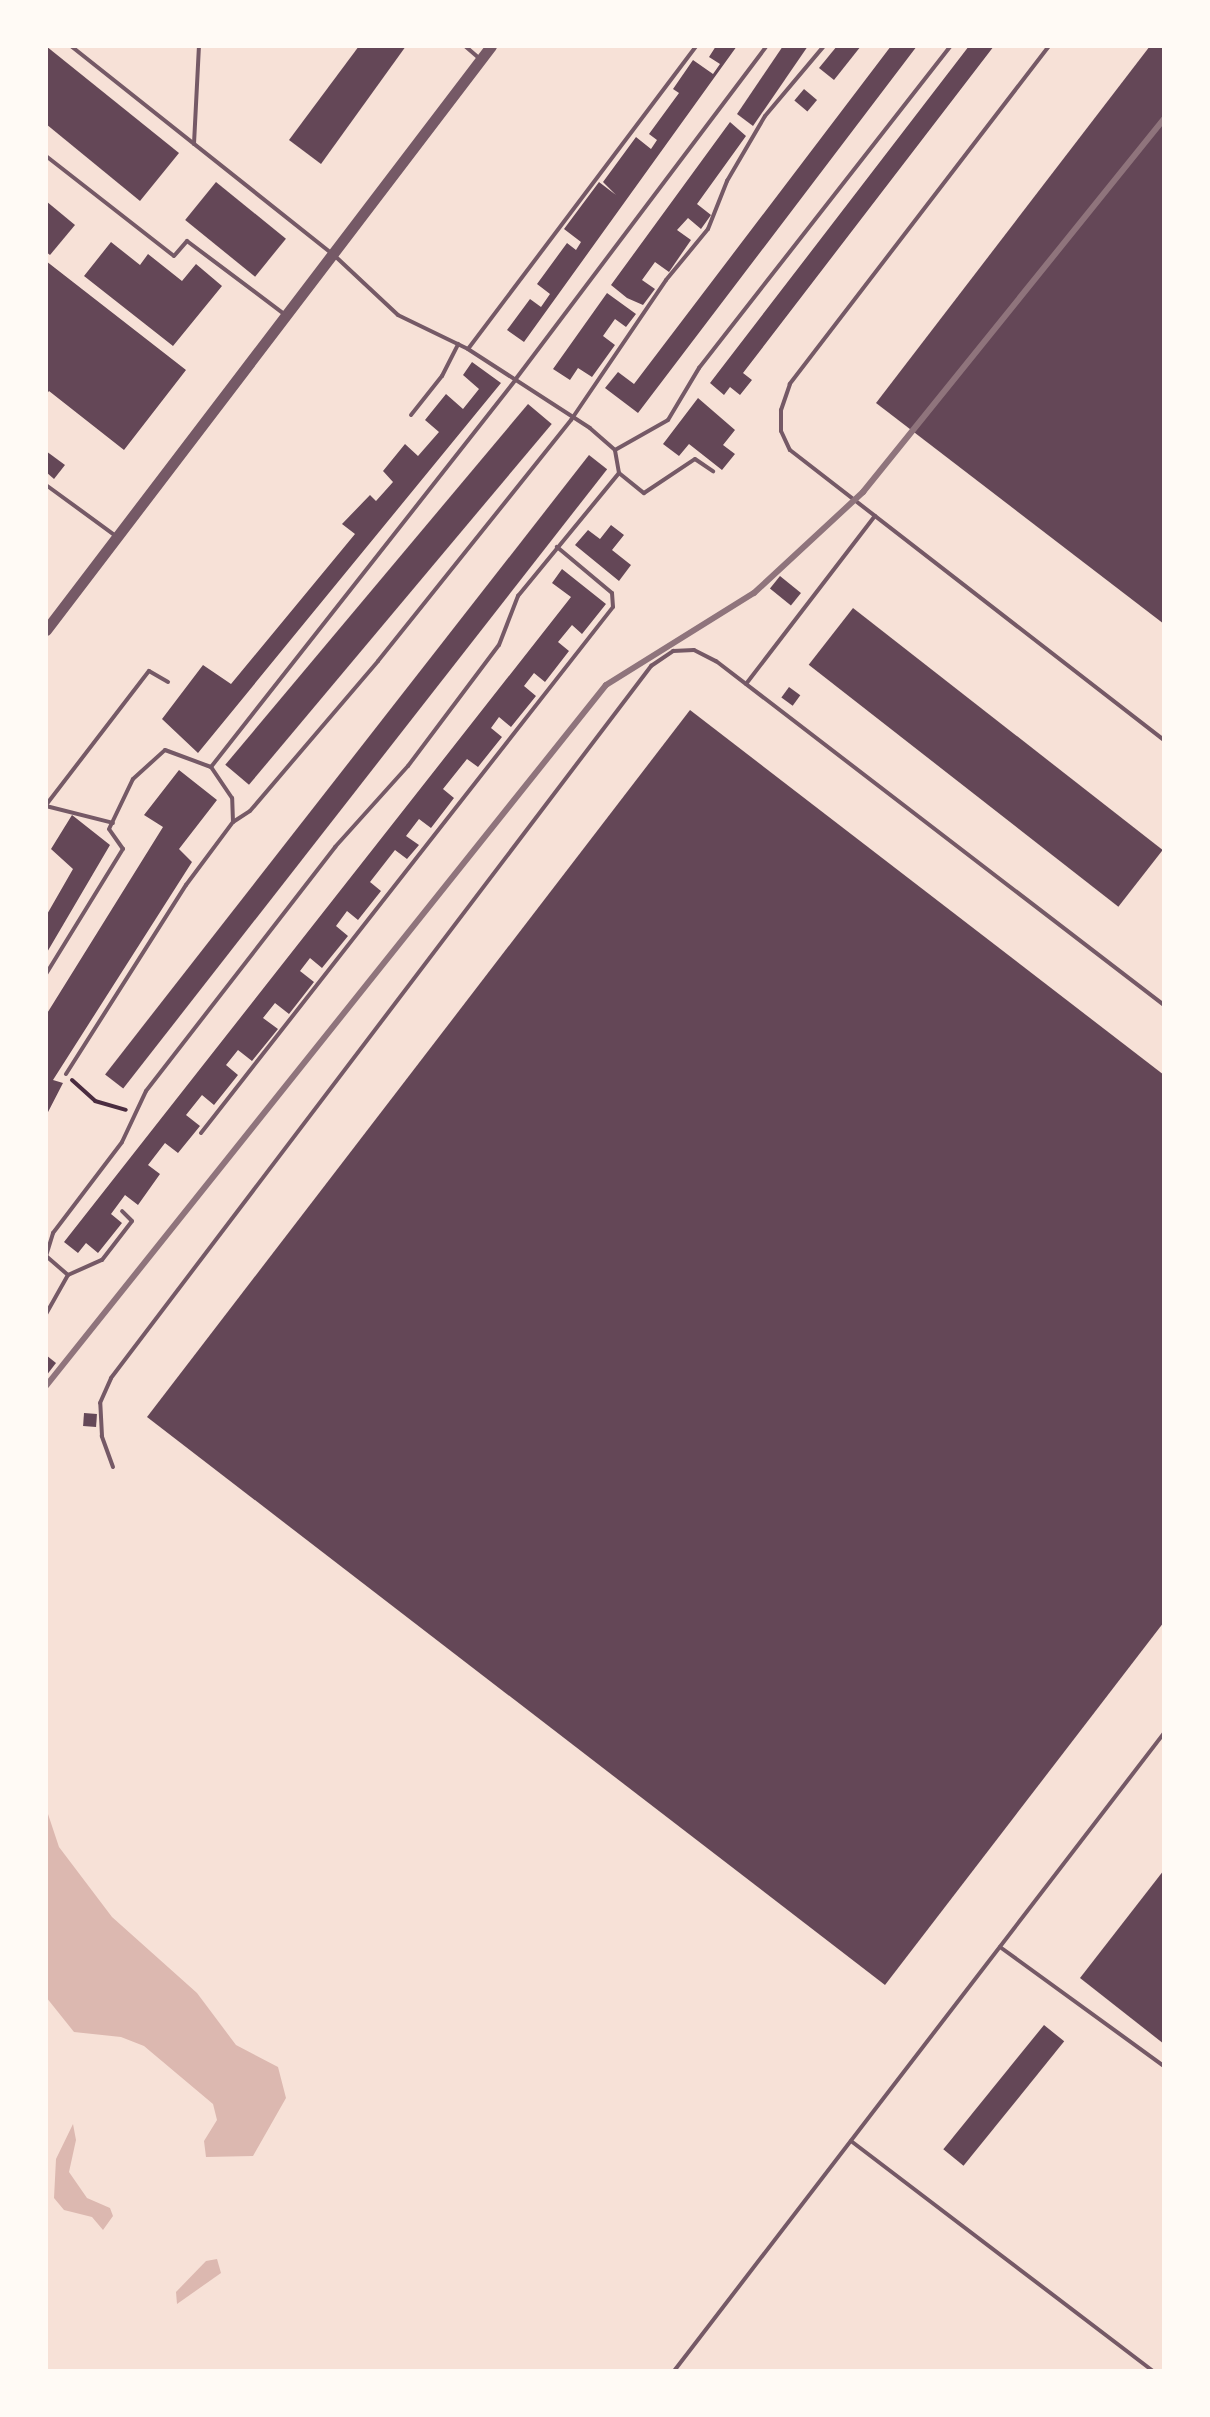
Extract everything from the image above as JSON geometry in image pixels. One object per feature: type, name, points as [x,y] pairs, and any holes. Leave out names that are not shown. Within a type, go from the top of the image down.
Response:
[{"type":"street","points":[[46,630],[335,256],[491,46]]},
{"type":"lane","points":[[71,46],[335,256],[398,315],[468,349],[571,420],[590,428],[615,450],[619,473],[644,493],[695,459],[713,471]]},
{"type":"lane","points":[[194,144],[199,46]]},
{"type":"lane","points":[[465,46],[480,60]]},
{"type":"lane","points":[[468,349],[696,46]]},
{"type":"lane","points":[[211,767],[515,380],[767,46]]},
{"type":"lane","points":[[66,1074],[186,885],[233,822],[250,811],[378,661],[571,420],[666,280],[708,229],[727,181],[765,116],[824,46]]},
{"type":"lane","points":[[615,450],[668,420],[699,368],[951,46]]},
{"type":"lane","points":[[1049,46],[790,384],[781,410],[781,431],[790,450],[1164,740]]},
{"type":"lane","points":[[46,156],[174,256],[187,241],[288,317]]},
{"type":"lane","points":[[411,415],[442,376],[458,344]]},
{"type":"lane","points":[[68,1275],[46,1256],[53,1233],[122,1142],[146,1091],[335,847],[408,766],[499,645],[518,596],[619,473]]},
{"type":"lane","points":[[46,485],[118,537]]},
{"type":"lane","points":[[746,684],[875,516]]},
{"type":"lane","points":[[201,1133],[613,607],[612,593],[557,547]]},
{"type":"lane","points":[[113,1467],[102,1436],[100,1403],[111,1378],[651,666],[673,651],[694,650],[746,684],[1164,1005]]},
{"type":"lane","points":[[113,823],[46,805],[149,671],[168,682]]},
{"type":"lane","points":[[46,974],[123,849],[109,829],[133,779],[165,750],[211,767],[232,798],[233,822]]},
{"type":"lane","points":[[46,1314],[68,1275],[102,1260],[132,1221],[122,1211]]},
{"type":"lane","points":[[674,2371],[1164,1733]]},
{"type":"lane","points":[[1000,1947],[1164,2066]]},
{"type":"lane","points":[[851,2141],[1153,2371]]},
{"type":"path","points":[[66,1074],[95,1101],[136,1113]]},
{"type":"shaded area","points":[[46,1808],[59,1847],[112,1917],[197,1993],[236,2045],[278,2067],[286,2098],[253,2156],[206,2157],[204,2141],[217,2120],[213,2104],[144,2046],[121,2037],[74,2032],[46,1997]]},
{"type":"shaded area","points":[[73,2124],[76,2140],[69,2172],[87,2198],[110,2208],[113,2216],[103,2230],[92,2217],[64,2210],[54,2198],[56,2159]]},
{"type":"shaded area","points":[[217,2259],[221,2273],[177,2304],[176,2292],[206,2261]]},
{"type":"building","points":[[46,46],[179,153],[140,201],[46,124]]},
{"type":"building","points":[[359,46],[406,46],[321,164],[289,140]]},
{"type":"building","points":[[716,46],[737,46],[524,342],[507,330],[530,299],[541,307],[550,294],[537,284],[567,243],[576,250],[581,242],[564,229],[599,182],[616,195],[603,182],[636,137],[651,149],[657,140],[649,134],[679,93],[673,89],[693,60],[713,74],[720,64],[709,57]]},
{"type":"building","points":[[783,46],[808,46],[753,126],[737,114]]},
{"type":"building","points":[[837,46],[861,46],[834,80],[819,68]]},
{"type":"building","points":[[891,46],[917,46],[638,413],[605,388],[618,372],[634,384]]},
{"type":"building","points":[[969,46],[994,46],[743,373],[752,380],[740,395],[730,387],[724,395],[710,383]]},
{"type":"building","points":[[1150,46],[1164,46],[1164,624],[876,403]]},
{"type":"building","points":[[804,89],[817,100],[807,111],[794,100]]},
{"type":"building","points":[[730,122],[746,136],[697,204],[711,215],[701,229],[688,218],[677,230],[691,240],[669,272],[655,262],[642,280],[655,289],[643,305],[627,298],[611,285]]},
{"type":"building","points":[[216,182],[286,239],[255,277],[185,220]]},
{"type":"building","points":[[46,201],[75,225],[50,255],[46,252]]},
{"type":"building","points":[[111,242],[140,265],[148,254],[182,281],[196,264],[222,286],[173,346],[84,276]]},
{"type":"building","points":[[46,261],[186,370],[124,450],[49,391],[46,395]]},
{"type":"building","points":[[607,293],[636,314],[626,327],[615,319],[603,336],[615,345],[592,377],[578,368],[570,380],[553,369]]},
{"type":"building","points":[[472,362],[501,383],[198,753],[162,719],[203,665],[231,684],[355,534],[342,524],[370,495],[376,501],[393,482],[383,471],[405,444],[418,456],[439,432],[425,420],[446,394],[463,409],[479,389],[463,375]]},
{"type":"building","points":[[698,398],[735,430],[723,445],[735,454],[722,470],[689,444],[679,456],[663,444]]},
{"type":"building","points":[[528,404],[552,424],[249,785],[225,765]]},
{"type":"building","points":[[46,451],[65,465],[54,479],[46,472]]},
{"type":"building","points":[[589,455],[607,469],[123,1089],[105,1074]]},
{"type":"building","points":[[611,525],[624,535],[612,550],[631,565],[619,581],[575,545],[588,530],[600,539]]},
{"type":"building","points":[[562,569],[606,604],[582,634],[572,625],[558,642],[569,651],[545,682],[534,673],[524,686],[536,696],[511,727],[499,717],[491,728],[502,737],[478,767],[467,759],[443,789],[454,798],[431,828],[419,819],[406,836],[419,845],[407,859],[395,850],[370,882],[381,891],[358,920],[347,911],[336,926],[348,936],[322,968],[310,958],[300,971],[314,982],[289,1014],[275,1003],[263,1018],[278,1029],[252,1061],[238,1050],[226,1065],[238,1075],[214,1105],[202,1095],[186,1115],[200,1126],[178,1153],[165,1143],[148,1165],[160,1174],[138,1205],[125,1195],[111,1214],[122,1223],[98,1253],[86,1243],[78,1253],[64,1242],[571,597],[552,583]]},
{"type":"building","points":[[780,576],[801,593],[791,605],[770,588]]},
{"type":"building","points":[[853,608],[1163,850],[1118,907],[809,665]]},
{"type":"building","points":[[789,687],[800,695],[793,706],[781,698]]},
{"type":"building","points":[[690,710],[1164,1075],[1164,1622],[885,1985],[147,1417]]},
{"type":"building","points":[[179,770],[217,800],[179,849],[192,862],[53,1080],[63,1083],[46,1116],[46,1015],[163,827],[144,815]]},
{"type":"building","points":[[72,815],[110,845],[46,954],[46,916],[73,869],[51,849]]},
{"type":"building","points":[[46,1355],[56,1363],[46,1376]]},
{"type":"building","points":[[84,1413],[97,1414],[96,1427],[83,1426]]},
{"type":"building","points":[[1164,1870],[1164,2044],[1080,1978]]},
{"type":"building","points":[[1044,2025],[1064,2041],[964,2166],[943,2149]]},
{"type":"railway","points":[[46,1386],[606,685],[754,593],[863,492],[1164,119]]}]
